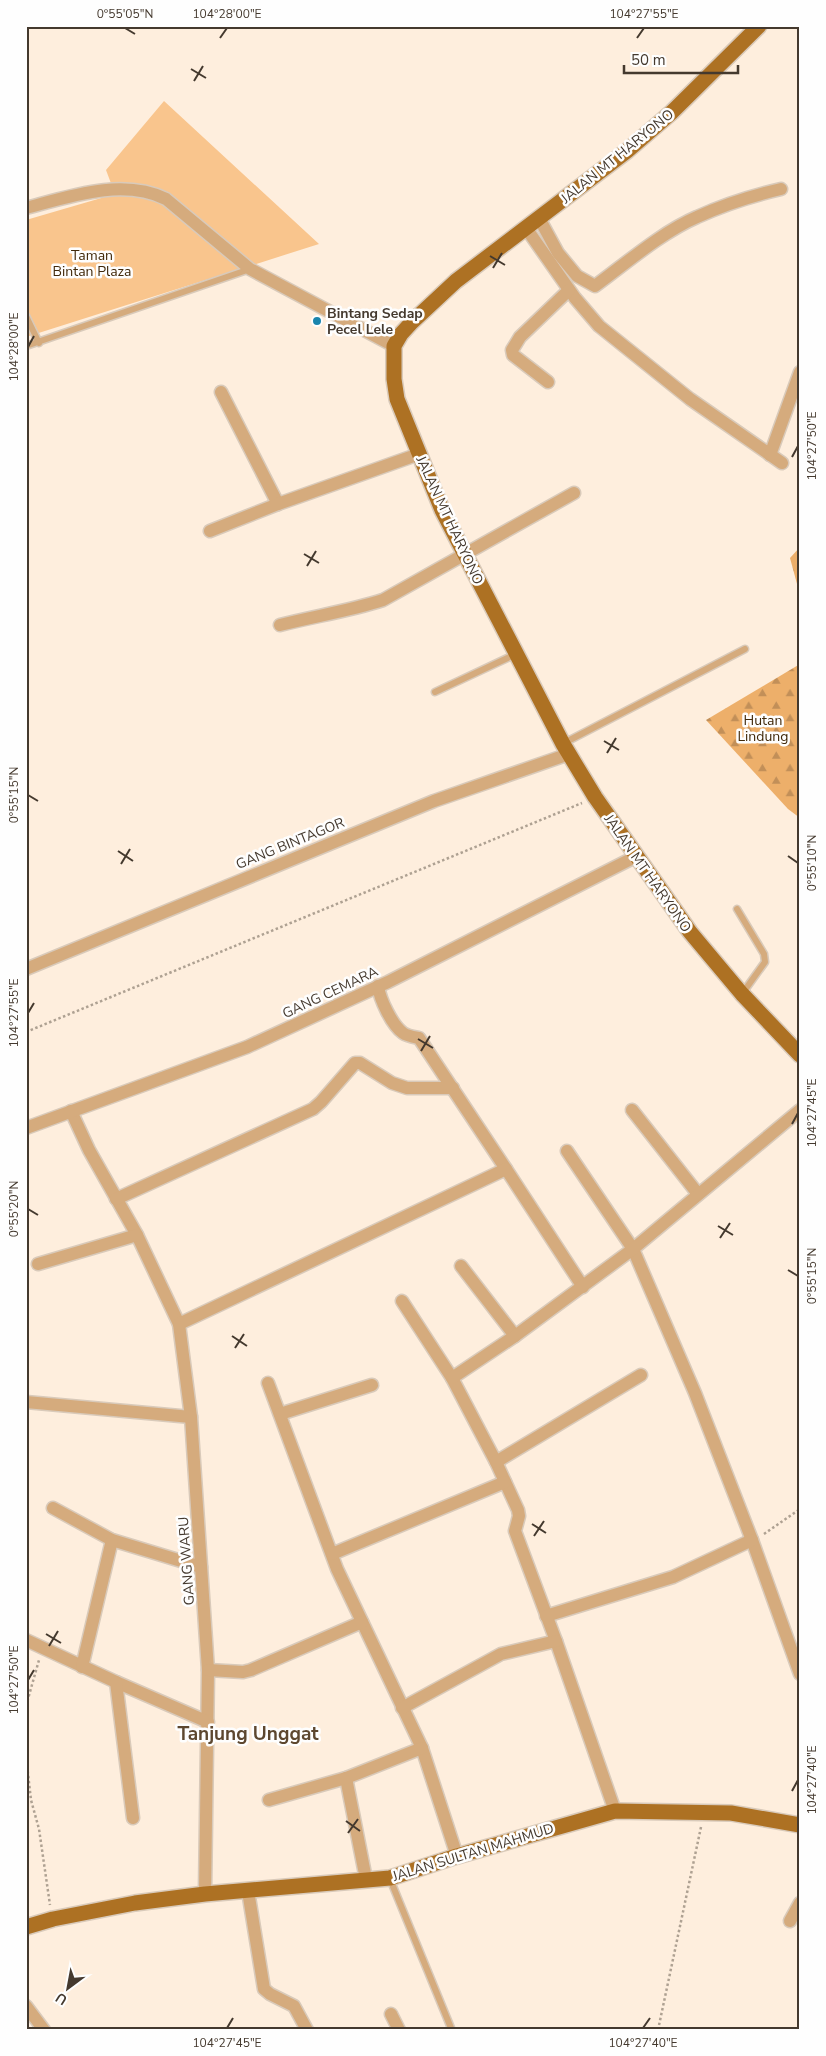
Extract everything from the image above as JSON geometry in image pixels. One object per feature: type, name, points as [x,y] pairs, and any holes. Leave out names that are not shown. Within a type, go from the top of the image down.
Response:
[{"type":"main road","name":"JALAN MT HARYONO","points":[[759,26],[672,112],[627,151],[456,281],[412,322],[401,334],[394,346],[394,379],[397,399],[442,510],[566,749],[595,798],[690,932],[742,994],[800,1055]]},
{"type":"main road","name":"JALAN SULTAN MAHMUD","points":[[26,1927],[53,1919],[135,1903],[205,1894],[390,1878],[457,1856],[615,1811],[731,1813],[800,1825]]},
{"type":"street","points":[[26,208],[86,193],[137,189],[153,193],[166,199],[250,269],[394,346]]},
{"type":"street","points":[[539,218],[558,253],[576,276],[595,286],[666,234],[696,217],[760,194],[781,189]]},
{"type":"street","points":[[526,228],[569,290],[600,326],[690,399],[782,463]]},
{"type":"street","points":[[548,382],[513,354],[512,350],[520,337],[569,290]]},
{"type":"street","points":[[770,455],[800,372]]},
{"type":"street","points":[[221,392],[278,504]]},
{"type":"street","points":[[210,531],[278,504],[419,454]]},
{"type":"street","points":[[280,626],[319,615],[350,611],[383,600],[466,556],[574,493]]},
{"type":"street","name":"GANG BINTAGOR","points":[[26,969],[434,801],[566,749]]},
{"type":"street","name":"GANG CEMARA","points":[[26,1128],[247,1047],[378,986],[635,857]]},
{"type":"street","points":[[378,986],[380,996],[389,1015],[403,1034],[419,1038],[582,1287]]},
{"type":"street","points":[[70,1112],[116,1199],[313,1109],[355,1063],[360,1063],[392,1083],[407,1088],[453,1088]]},
{"type":"street","points":[[632,1110],[698,1194]]},
{"type":"street","points":[[452,1378],[516,1336],[633,1249],[800,1110]]},
{"type":"street","points":[[567,1150],[633,1249],[696,1393],[800,1674]]},
{"type":"street","points":[[179,1324],[506,1169]]},
{"type":"street","name":"GANG WARU","points":[[116,1199],[137,1235],[179,1324],[190,1417],[208,1670],[205,1894]]},
{"type":"street","points":[[38,1264],[137,1235]]},
{"type":"street","points":[[461,1266],[516,1336]]},
{"type":"street","points":[[402,1302],[452,1378],[496,1462],[519,1514],[515,1531],[556,1641],[615,1811]]},
{"type":"street","points":[[496,1462],[641,1375]]},
{"type":"street","points":[[268,1383],[332,1554],[422,1748],[457,1856]]},
{"type":"street","points":[[280,1414],[372,1384]]},
{"type":"street","points":[[26,1402],[190,1417]]},
{"type":"street","points":[[332,1554],[505,1482]]},
{"type":"street","points":[[53,1508],[112,1540],[202,1567]]},
{"type":"street","points":[[82,1667],[112,1540]]},
{"type":"street","points":[[546,1616],[673,1577],[752,1540]]},
{"type":"street","points":[[208,1670],[242,1672],[252,1670],[362,1622]]},
{"type":"street","points":[[26,1640],[82,1667],[208,1722]]},
{"type":"street","points":[[402,1708],[501,1654],[556,1641]]},
{"type":"street","points":[[116,1682],[133,1818]]},
{"type":"street","points":[[269,1800],[346,1778],[422,1748]]},
{"type":"street","points":[[346,1778],[366,1879]]},
{"type":"street","points":[[248,1891],[264,1989],[294,2006],[307,2030]]},
{"type":"street","points":[[790,1921],[800,1903]]},
{"type":"street","points":[[26,2006],[44,2030]]},
{"type":"street","points":[[391,2014],[399,2030]]},
{"type":"lane","points":[[26,346],[250,269]]},
{"type":"lane","points":[[26,316],[39,343]]},
{"type":"lane","points":[[566,749],[746,649]]},
{"type":"lane","points":[[435,692],[516,654]]},
{"type":"lane","points":[[737,909],[764,954],[764,962],[742,994]]},
{"type":"lane","points":[[390,1878],[451,2028]]},
{"type":"path","points":[[26,1032],[595,798]]},
{"type":"path","points":[[752,1540],[800,1509]]},
{"type":"path","points":[[26,1706],[42,1647]]},
{"type":"path","points":[[26,1756],[31,1800],[39,1829],[45,1880],[53,1919]]},
{"type":"path","points":[[658,2030],[704,1813]]},
{"type":"green space","name":"Taman Bintan Plaza","points":[[164,101],[319,244],[26,337],[26,220],[115,194],[106,170]]},
{"type":"green space","points":[[800,547],[800,595],[790,558]]},
{"type":"green space","name":"Hutan Lindung","points":[[800,664],[800,818],[788,809],[706,720]]},
{"type":"place","name":"Bintang Sedap Pecel Lele","points":[[317,321]]},
{"type":"district","name":"Tanjung Unggat","points":[[248,1733]]}]
